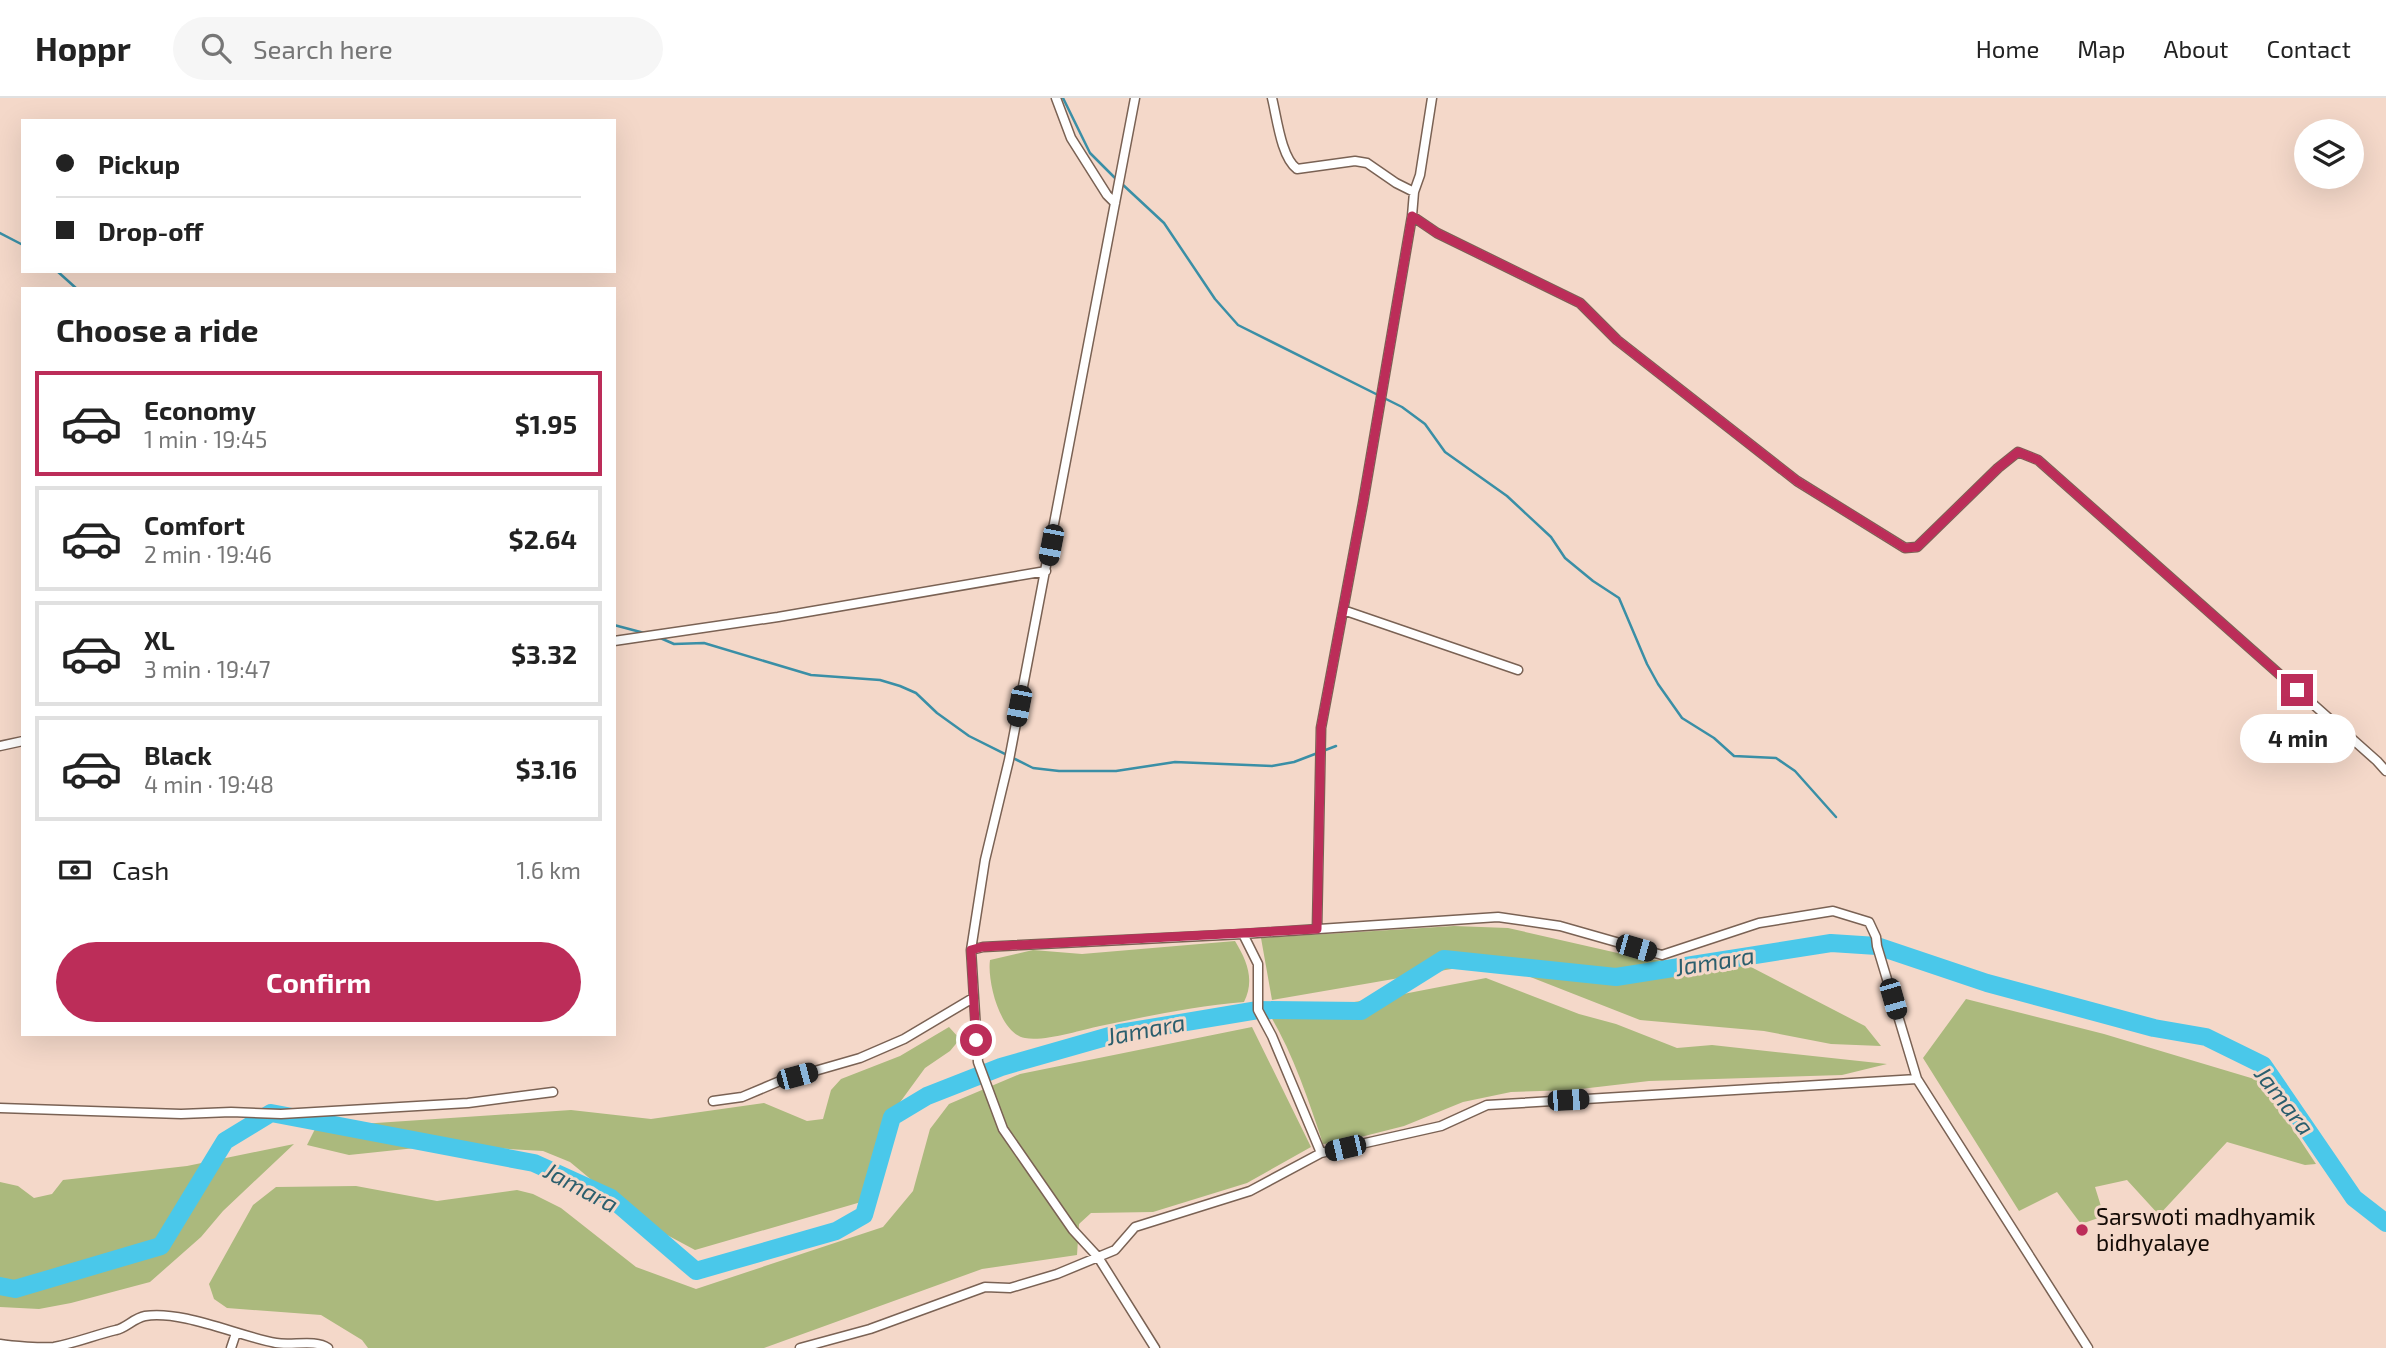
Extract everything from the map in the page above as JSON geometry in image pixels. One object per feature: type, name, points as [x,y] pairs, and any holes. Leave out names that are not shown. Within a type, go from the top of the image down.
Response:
[{"type":"street","points":[[1056,98],[1072,138],[1107,195],[1115,203]]},
{"type":"street","points":[[1135,98],[1009,760],[985,860],[971,950],[978,1062],[1003,1129],[1073,1230],[1098,1257],[1155,1348]]},
{"type":"street","points":[[1272,98],[1286,153],[1290,164],[1297,169],[1355,161],[1367,163],[1414,192]]},
{"type":"street","points":[[1317,929],[1321,728],[1432,98]]},
{"type":"street","points":[[1412,216],[1437,233],[1580,303],[1617,340],[1797,481],[1905,548],[1917,547],[2018,452],[2038,460],[2386,771]]},
{"type":"street","points":[[616,641],[778,617],[1045,571]]},
{"type":"street","points":[[1343,610],[1518,670]]},
{"type":"street","points":[[0,746],[21,741]]},
{"type":"street","points":[[971,950],[982,947],[1243,934],[1498,917],[1560,926],[1662,955],[1759,923],[1833,911],[1870,922],[1917,1079],[2088,1348]]},
{"type":"street","points":[[1243,934],[1258,964],[1258,1010],[1272,1036],[1321,1153]]},
{"type":"street","points":[[713,1101],[742,1097],[780,1081],[860,1058],[904,1039],[973,998]]},
{"type":"street","points":[[800,1348],[870,1329],[985,1287],[1010,1288],[1057,1274],[1115,1250],[1135,1227],[1250,1191],[1321,1153],[1441,1126],[1487,1105],[1917,1079]]},
{"type":"street","points":[[0,1108],[181,1114],[281,1114],[468,1103],[553,1092]]},
{"type":"street","points":[[0,1344],[51,1348],[102,1332],[118,1330],[142,1317],[154,1316],[214,1325],[279,1344],[322,1343],[328,1348]]},
{"type":"street","points":[[231,1348],[236,1333]]},
{"type":"green space","points":[[1454,926],[1508,928],[1644,959],[1751,967],[1865,1026],[1881,1046],[1831,1044],[1764,1031],[1640,1020],[1492,962],[1272,1000],[1261,938]]},
{"type":"green space","points":[[1235,941],[1248,971],[1249,986],[1244,1002],[1172,1012],[1033,1039],[1016,1034],[1009,1027],[993,993],[990,960],[1033,950],[1082,954]]},
{"type":"green space","points":[[1486,978],[1677,1048],[1712,1045],[1887,1064],[1842,1075],[1649,1081],[1572,1090],[1511,1092],[1463,1102],[1404,1126],[1323,1144],[1293,1062],[1270,1015]]},
{"type":"green space","points":[[1966,999],[2104,1034],[2261,1081],[2316,1164],[2305,1165],[2227,1142],[2159,1215],[2127,1180],[2095,1187],[2104,1216],[2081,1224],[2057,1192],[2019,1211],[1923,1058]]},
{"type":"green space","points":[[949,1027],[960,1039],[950,1051],[925,1068],[898,1105],[873,1167],[868,1200],[695,1250],[641,1221],[570,1162],[543,1151],[444,1145],[349,1155],[307,1145],[316,1127],[571,1110],[651,1119],[764,1103],[807,1121],[823,1119],[831,1090],[841,1079],[900,1056]]},
{"type":"green space","points":[[1252,1027],[1311,1147],[1247,1183],[1153,1212],[1091,1213],[1079,1224],[1077,1255],[982,1269],[764,1348],[368,1348],[362,1340],[321,1315],[227,1308],[214,1299],[209,1284],[253,1205],[276,1187],[356,1186],[437,1201],[517,1190],[533,1194],[561,1208],[636,1267],[696,1289],[883,1227],[913,1191],[930,1129],[949,1104],[1020,1074]]},
{"type":"green space","points":[[294,1144],[223,1211],[201,1237],[150,1282],[39,1309],[0,1307],[0,1182],[18,1186],[34,1198],[52,1194],[63,1180],[187,1166]]},
{"type":"waterway","points":[[1063,98],[1090,153],[1116,179]]},
{"type":"waterway","points":[[1121,183],[1164,223],[1215,299],[1238,325],[1402,407],[1425,424],[1445,452],[1507,496],[1551,537],[1565,558],[1619,598],[1647,664],[1682,718],[1714,738],[1734,756],[1776,758],[1795,771],[1836,817]]},
{"type":"waterway","points":[[0,233],[21,244]]},
{"type":"waterway","points":[[59,273],[75,287]]},
{"type":"waterway","points":[[616,626],[648,634]]},
{"type":"waterway","points":[[658,637],[674,644],[704,643],[811,675],[880,680],[900,686],[916,693],[937,713],[969,736],[1033,768],[1116,771],[1175,762],[1272,766],[1294,762],[1336,746]]},
{"type":"waterway","name":"Jamara","points":[[0,1286],[15,1289],[161,1246],[225,1141],[271,1113],[534,1163],[611,1198],[696,1271],[836,1231],[864,1215],[892,1117],[927,1096],[1001,1067],[1120,1033],[1258,1010],[1361,1011],[1444,959],[1616,977],[1831,943],[1877,946],[1987,983],[2154,1028],[2206,1037],[2263,1065],[2354,1198],[2386,1223]]},
{"type":"place","name":"Sarswoti madhyamik bidhyalaye","points":[[2082,1230]]},
{"type":"route","points":[[976,1040],[971,950],[982,947],[1317,929],[1321,728],[1412,216],[1437,233],[1580,303],[1617,340],[1797,481],[1905,548],[1917,547],[2018,452],[2038,460],[2297,690]]}]
